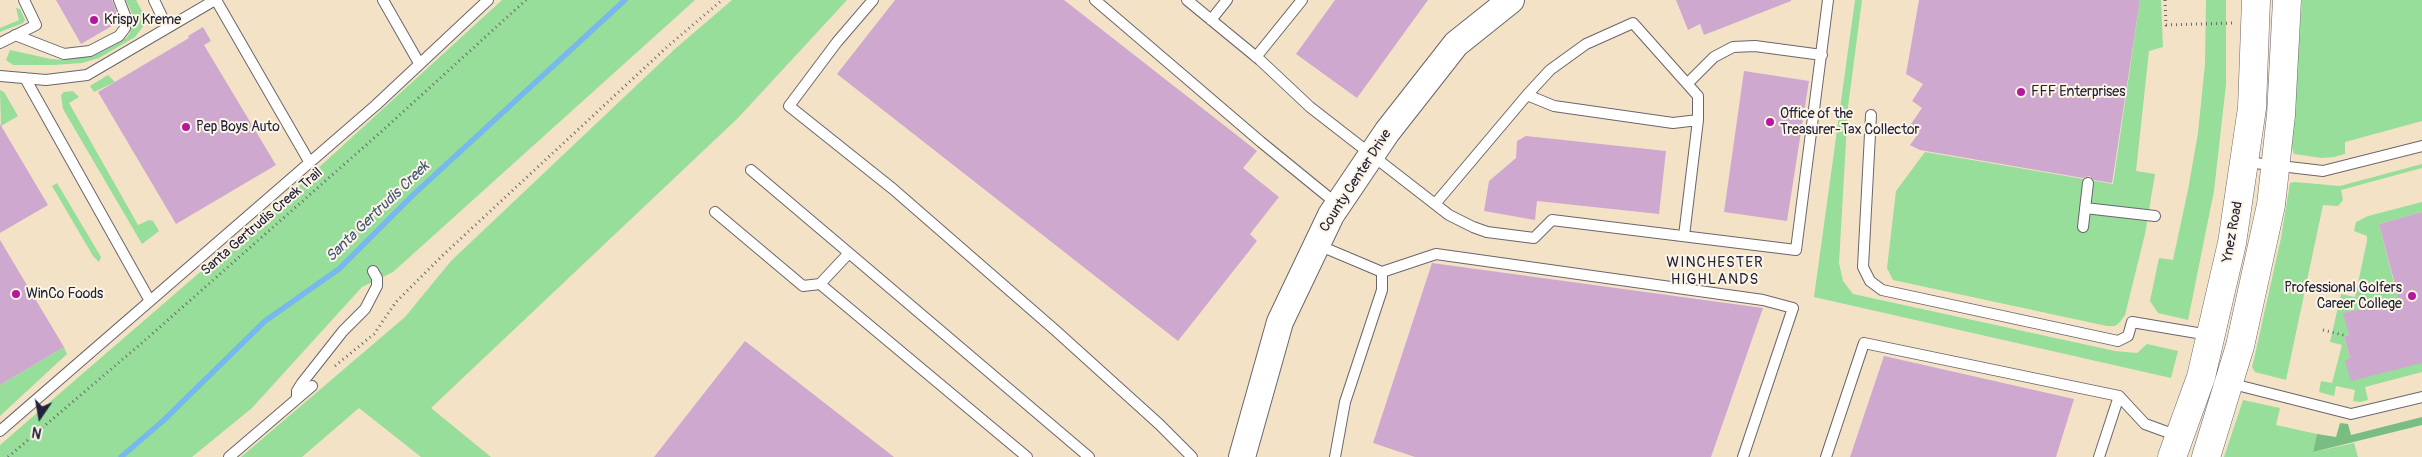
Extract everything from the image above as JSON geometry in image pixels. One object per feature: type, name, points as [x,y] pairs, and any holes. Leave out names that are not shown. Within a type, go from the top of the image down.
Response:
[{"type":"main road","name":"Ynez Road","points":[[2206,457],[2215,380],[2211,336],[2232,244],[2245,162],[2252,108],[2256,0]]},
{"type":"main road","name":"Ynez Road","points":[[2176,447],[2215,380],[2240,346],[2262,249],[2276,166],[2281,116],[2287,0]]},
{"type":"street","name":"County Center Drive","points":[[1242,457],[1280,322],[1338,204],[1372,154],[1456,44],[1511,0]]},
{"type":"lane","points":[[0,42],[36,25],[24,0]]},
{"type":"lane","points":[[15,35],[64,54],[90,51],[119,36],[125,28],[126,18],[119,0]]},
{"type":"lane","points":[[154,0],[167,27]]},
{"type":"lane","points":[[0,76],[46,80],[87,75],[216,0],[310,164]]},
{"type":"lane","points":[[383,0],[419,63]]},
{"type":"lane","points":[[0,431],[310,164],[488,0]]},
{"type":"lane","points":[[874,0],[837,42],[789,106],[893,189],[1056,330],[1159,424],[1192,457]]},
{"type":"lane","points":[[1095,0],[1338,204]]},
{"type":"lane","points":[[1187,0],[1256,57],[1310,107],[1449,215],[1487,232],[1534,238],[1552,220],[1796,250],[1828,0]]},
{"type":"lane","points":[[1211,20],[1227,0]]},
{"type":"lane","points":[[1256,57],[1302,0]]},
{"type":"lane","points":[[1435,204],[1527,94],[1550,70],[1586,44],[1633,23],[1698,96],[1698,120],[1684,236]]},
{"type":"lane","points":[[1688,83],[1714,57],[1733,47],[1754,46],[1822,55]]},
{"type":"lane","points":[[25,78],[150,301]]},
{"type":"lane","points":[[1527,94],[1554,106],[1564,108],[1673,123],[1698,120]]},
{"type":"lane","points":[[1872,115],[1863,267],[1870,281],[1882,290],[2118,341],[2128,336],[2132,322],[2211,336]]},
{"type":"lane","points":[[2245,162],[2323,171],[2422,146]]},
{"type":"lane","points":[[751,170],[1089,457]]},
{"type":"lane","points":[[2083,226],[2088,183]]},
{"type":"lane","points":[[2085,208],[2155,216]]},
{"type":"lane","points":[[715,212],[803,286],[820,284],[849,253]]},
{"type":"lane","points":[[1317,244],[1382,272],[1436,254],[1763,300],[1793,308],[1743,457]]},
{"type":"lane","points":[[297,398],[297,391],[302,383],[343,331],[365,309],[377,286],[377,278],[373,271]]},
{"type":"lane","points":[[1334,457],[1345,402],[1382,290],[1382,272]]},
{"type":"lane","points":[[820,284],[1026,457]]},
{"type":"lane","points":[[1826,457],[1864,343],[2119,396],[2145,424],[2176,447]]},
{"type":"lane","points":[[2215,380],[2351,414],[2422,397]]},
{"type":"lane","points":[[229,457],[312,386]]},
{"type":"lane","points":[[2099,457],[2119,396]]},
{"type":"path","name":"Santa Gertrudis Creek Trail","points":[[8,457],[368,144],[526,0]]},
{"type":"path","points":[[312,386],[374,334],[396,302],[442,256],[667,47],[722,0]]},
{"type":"path","points":[[2164,0],[2166,25],[2236,24]]},
{"type":"path","points":[[2323,330],[2347,336]]},
{"type":"green space","points":[[126,0],[136,0],[143,13],[145,24],[135,37],[99,58],[82,63],[53,65],[13,65],[6,60],[10,50],[51,59],[65,60],[99,53],[126,38],[130,33],[133,16]]},
{"type":"green space","points":[[502,0],[695,0],[393,272],[362,287],[252,408],[192,457],[0,457],[0,445],[280,203]]},
{"type":"green space","points":[[732,0],[847,0],[738,118],[431,408],[491,457],[421,457],[359,408],[302,457],[241,457],[405,317],[451,261],[676,48]]},
{"type":"green space","points":[[1855,0],[1862,0],[1848,107],[1839,263],[1843,281],[1853,294],[2115,351],[2137,353],[2147,344],[2178,351],[2171,378],[1814,297]]},
{"type":"green space","points":[[2140,0],[2161,0],[2163,47],[2149,51],[2136,171],[2155,174],[2145,234],[2125,315],[2120,322],[2115,326],[2107,326],[1893,280],[1887,268],[1896,191],[1925,152],[2113,184]]},
{"type":"green space","points":[[2206,0],[2226,0],[2226,84],[2214,191],[2188,320],[2158,313],[2150,301],[2159,258],[2173,260],[2188,190],[2198,133],[2205,64]]},
{"type":"green space","points":[[2302,0],[2422,0],[2422,121],[2345,142],[2345,154],[2334,157],[2322,158],[2294,154],[2291,144]]},
{"type":"green space","points":[[16,8],[20,9],[25,20],[23,23],[0,32],[0,28],[19,20]]},
{"type":"green space","points":[[108,75],[115,82],[94,92],[90,86]]},
{"type":"green space","points":[[0,90],[4,92],[18,116],[1,126]]},
{"type":"green space","points":[[73,91],[79,97],[69,103],[138,225],[149,220],[153,221],[159,231],[142,244],[63,109],[61,95],[64,92]]},
{"type":"green space","points":[[2422,164],[2422,168],[2341,190],[2343,200],[2338,206],[2323,205],[2286,380],[2255,372],[2252,367],[2281,238],[2290,183],[2340,186]]},
{"type":"green space","points":[[57,183],[101,257],[99,262],[93,256],[52,186]]},
{"type":"green space","points":[[2422,202],[2422,212],[2379,224],[2395,287],[2405,293],[2397,306],[2388,302],[2344,313],[2349,335],[2344,338],[2350,358],[2422,363],[2422,372],[2365,387],[2368,400],[2360,402],[2353,401],[2355,390],[2336,386],[2334,396],[2319,392],[2321,381],[2332,383],[2342,345],[2330,342],[2341,294],[2355,297],[2367,241],[2367,236],[2354,231],[2356,222],[2368,216]]},
{"type":"green space","points":[[64,347],[67,354],[0,416],[0,385]]},
{"type":"green space","points":[[2243,400],[2280,408],[2276,425],[2317,434],[2313,452],[2354,443],[2358,457],[2224,457]]},
{"type":"green space","points":[[2422,417],[2422,425],[2313,452],[2317,434],[2336,437],[2340,423],[2348,424],[2351,435]]},
{"type":"building","name":"Krispy Kreme","points":[[56,0],[112,0],[117,14],[113,16],[117,23],[81,44]]},
{"type":"building","points":[[895,0],[1064,0],[1257,151],[1243,168],[1279,197],[1250,234],[1257,241],[1178,341],[837,74]]},
{"type":"building","points":[[1335,0],[1428,0],[1357,98],[1296,54]]},
{"type":"building","points":[[1676,0],[1791,1],[1704,35],[1700,24],[1688,30]]},
{"type":"building","name":"FFF Enterprises","points":[[1919,0],[2140,0],[2112,183],[2094,180],[2089,176],[2083,178],[1920,150],[1910,145],[1920,131],[1911,124],[1922,108],[1912,101],[1923,84],[1906,74]]},
{"type":"building","name":"Pep Boys Auto","points":[[203,27],[211,41],[204,45],[276,165],[176,224],[98,92],[189,38],[188,36]]},
{"type":"building","points":[[1744,71],[1809,81],[1787,221],[1724,212]]},
{"type":"building","points":[[0,124],[48,205],[0,233]]},
{"type":"building","points":[[1526,136],[1666,151],[1659,214],[1537,201],[1535,220],[1484,211],[1489,181],[1516,158],[1517,141]]},
{"type":"building","name":"Professional Golfers Career College","points":[[2422,212],[2422,363],[2351,381],[2345,361],[2350,358],[2344,337],[2349,335],[2343,313],[2399,300],[2379,224]]},
{"type":"building","name":"WinCo Foods","points":[[0,240],[64,347],[0,385]]},
{"type":"building","points":[[1432,263],[1763,308],[1711,457],[1415,457],[1373,443]]},
{"type":"building","points":[[745,341],[894,457],[654,457]]},
{"type":"building","points":[[1884,356],[2074,399],[2056,457],[1850,457]]},
{"type":"waterway","name":"Santa Gertrudis Creek","points":[[121,457],[164,420],[265,321],[339,269],[413,195],[625,0]]},
{"type":"place","name":"Krispy Kreme","points":[[94,20]]},
{"type":"place","name":"FFF Enterprises","points":[[2021,92]]},
{"type":"place","name":"Office of the Treasurer-Tax Collector","points":[[1770,122]]},
{"type":"place","name":"Pep Boys Auto","points":[[186,127]]},
{"type":"place","name":"WinCo Foods","points":[[16,294]]},
{"type":"place","name":"Professional Golfers Career College","points":[[2412,296]]},
{"type":"district","name":"WINCHESTER HIGHLANDS","points":[[1715,272]]}]
